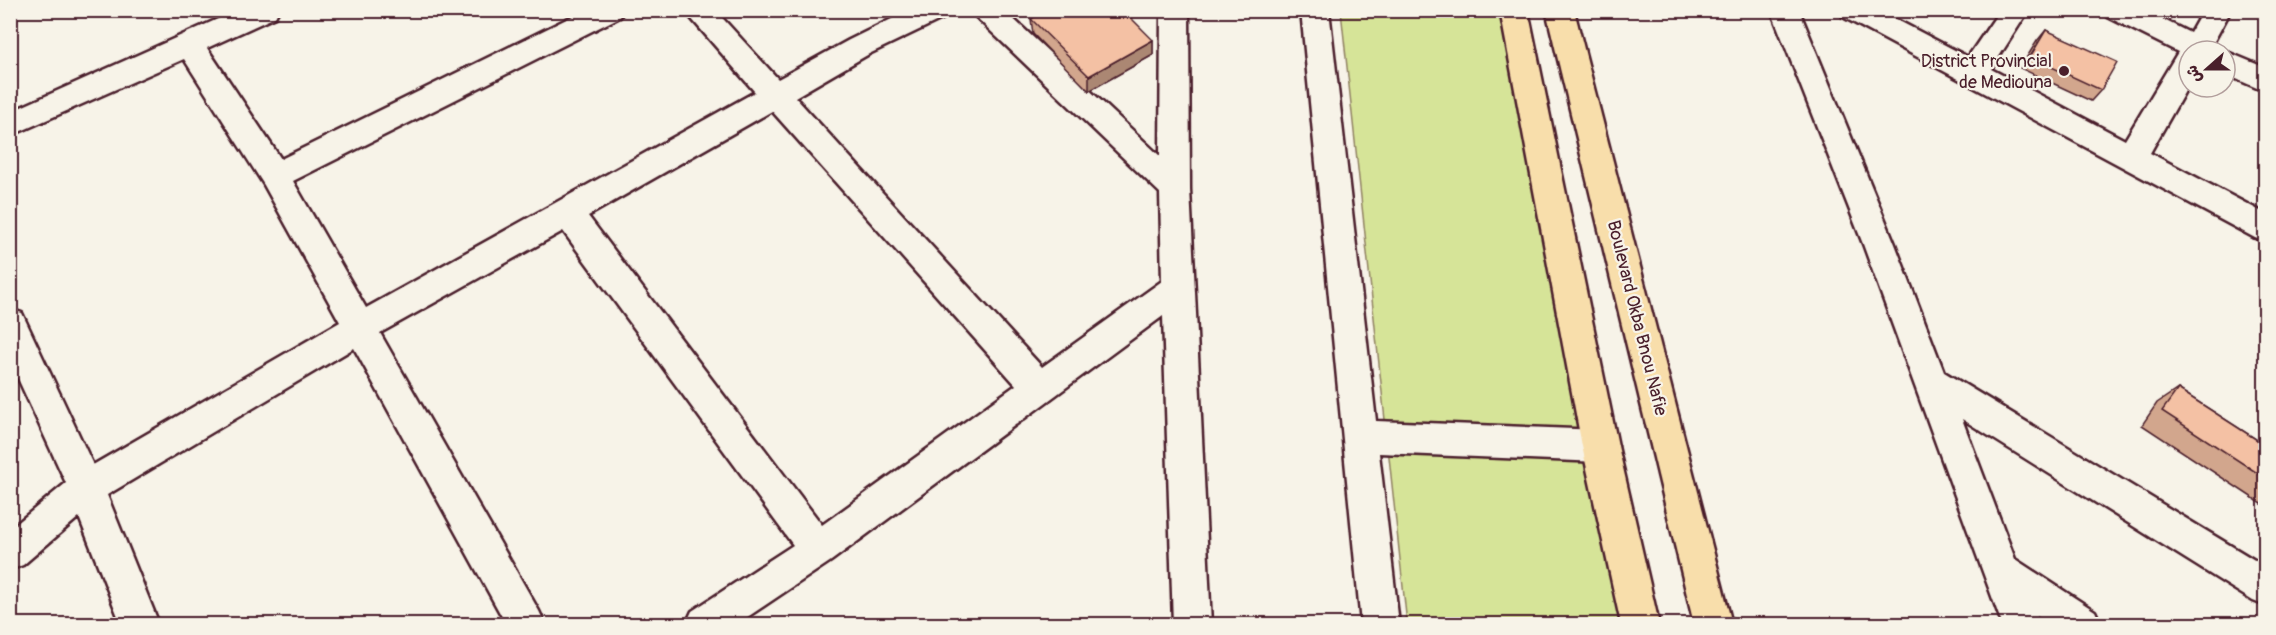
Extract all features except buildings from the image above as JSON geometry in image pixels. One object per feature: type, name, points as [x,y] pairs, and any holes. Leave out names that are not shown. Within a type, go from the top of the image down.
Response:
[{"type":"main road","points":[[1514,10],[1600,446],[1640,624]]},
{"type":"main road","name":"Boulevard Okba Bnou Nafie","points":[[1560,10],[1713,624]]},
{"type":"street","points":[[10,125],[265,10]]},
{"type":"street","points":[[275,176],[610,10]]},
{"type":"street","points":[[698,10],[773,96],[1040,388]]},
{"type":"street","points":[[10,553],[86,488],[361,327],[568,213],[859,47],[936,10]]},
{"type":"street","points":[[986,10],[1175,189]]},
{"type":"street","points":[[1174,10],[1175,189],[1192,624]]},
{"type":"street","points":[[1315,10],[1380,624]]},
{"type":"street","points":[[1785,10],[1879,244],[2021,624]]},
{"type":"street","points":[[1853,10],[2265,229]]},
{"type":"street","points":[[1973,73],[2014,10]]},
{"type":"street","points":[[2118,10],[2177,42]]},
{"type":"street","points":[[2202,39],[2217,10]]},
{"type":"street","points":[[189,44],[275,176],[526,624]]},
{"type":"street","points":[[2237,68],[2265,81]]},
{"type":"street","points":[[2133,159],[2138,144],[2177,81]]},
{"type":"street","points":[[568,213],[818,549]]},
{"type":"street","points":[[705,624],[818,549],[1180,286]]},
{"type":"street","points":[[10,324],[86,488],[140,624]]},
{"type":"street","points":[[1931,382],[2265,588]]},
{"type":"street","points":[[1359,436],[1600,446]]},
{"type":"street","points":[[2001,571],[2082,624]]},
{"type":"green space","points":[[1341,11],[1504,11],[1629,624],[1407,624]]},
{"type":"place","name":"District Provincial de Mediouna","points":[[2064,71]]}]
